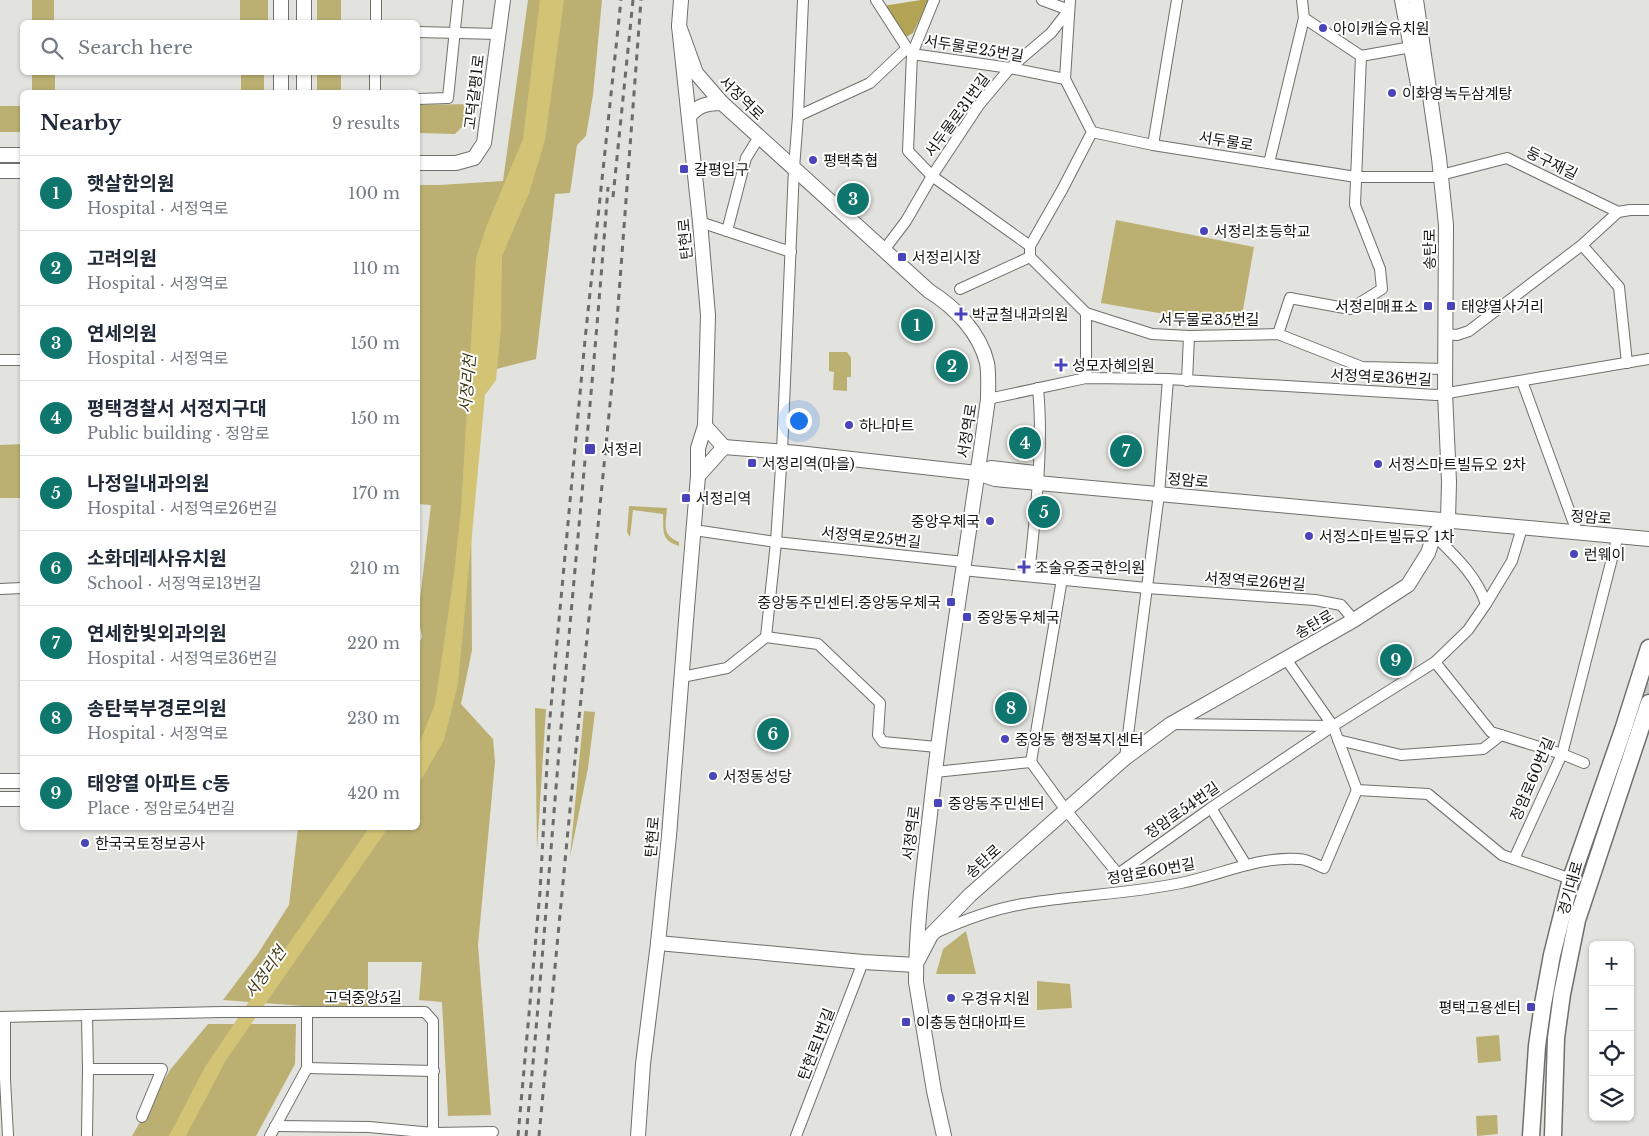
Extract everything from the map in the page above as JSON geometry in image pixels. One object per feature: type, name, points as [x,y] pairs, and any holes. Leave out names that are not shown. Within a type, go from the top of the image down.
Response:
[{"type":"main road","name":"경기대로","points":[[1531,1136],[1537,1046],[1552,955],[1571,879],[1623,730],[1649,648]]},
{"type":"main road","name":"경기대로","points":[[1553,1136],[1556,1038],[1562,994],[1576,930],[1595,864],[1644,736],[1649,703]]},
{"type":"street","points":[[281,20],[282,0]]},
{"type":"street","points":[[304,0],[304,20]]},
{"type":"street","points":[[376,0],[376,20]]},
{"type":"street","points":[[420,99],[448,98],[458,0]]},
{"type":"street","name":"고덕갈평1로","points":[[420,163],[456,163],[474,158],[484,143],[503,0]]},
{"type":"street","name":"탄현로","points":[[638,1136],[643,1064],[669,836],[694,530],[698,458],[700,439],[704,426],[708,314],[679,26],[681,0]]},
{"type":"street","points":[[766,637],[776,542],[782,452],[802,0]]},
{"type":"street","name":"서두물로25번길","points":[[876,0],[910,51],[1065,79]]},
{"type":"street","points":[[798,116],[870,83],[910,51],[934,0]]},
{"type":"street","points":[[929,14],[943,0]]},
{"type":"street","points":[[960,289],[1030,257],[1030,246],[1092,132],[1065,79],[1070,5],[1042,0]]},
{"type":"street","points":[[1152,145],[1177,0]]},
{"type":"street","points":[[1269,163],[1304,18],[1302,0]]},
{"type":"street","name":"송탄로","points":[[1402,0],[1417,46]]},
{"type":"street","name":"송탄로","points":[[1416,0],[1417,46],[1446,225],[1445,334],[1440,369]]},
{"type":"street","name":"서두물로31번길","points":[[884,250],[906,221],[932,176],[979,105],[1010,68],[1051,33],[1070,5]]},
{"type":"street","points":[[1304,18],[1361,56],[1417,46]]},
{"type":"street","name":"서정역로","points":[[679,26],[696,74],[722,103],[967,324],[981,344],[987,364],[988,399],[937,747],[920,901],[916,965]]},
{"type":"street","points":[[420,32],[498,34]]},
{"type":"street","points":[[910,51],[908,151],[932,176],[1030,246]]},
{"type":"street","points":[[1278,334],[1290,298],[1350,309],[1382,289],[1380,269],[1355,205],[1361,56]]},
{"type":"street","points":[[281,75],[281,90]]},
{"type":"street","points":[[304,75],[304,90]]},
{"type":"street","points":[[375,75],[375,90]]},
{"type":"street","points":[[689,117],[698,108],[708,104],[722,103]]},
{"type":"street","name":"서두물로","points":[[1092,132],[1152,145],[1356,177],[1437,176]]},
{"type":"street","points":[[727,231],[746,158],[759,137]]},
{"type":"street","points":[[0,155],[20,155]]},
{"type":"street","name":"둥구재길","points":[[1437,176],[1507,158],[1618,212]]},
{"type":"street","points":[[0,171],[20,171]]},
{"type":"street","name":"송탄로","points":[[944,1136],[936,1104],[916,982],[916,965],[931,935],[970,895],[1065,809],[1125,758],[1171,724],[1354,620],[1408,585],[1428,553],[1444,515],[1441,483],[1437,176]]},
{"type":"street","points":[[1445,334],[1457,335],[1469,331],[1582,245],[1618,212],[1649,210]]},
{"type":"street","points":[[700,222],[791,252]]},
{"type":"street","points":[[1582,245],[1619,287],[1627,363]]},
{"type":"street","name":"서두물로35번길","points":[[1030,257],[1086,313],[1152,334],[1190,336],[1278,334],[1362,367],[1440,369]]},
{"type":"street","points":[[1086,313],[1086,378]]},
{"type":"street","points":[[1187,381],[1190,336]]},
{"type":"street","name":"서정역로36번길","points":[[988,399],[1086,378],[1168,379],[1440,394],[1649,359]]},
{"type":"street","points":[[0,360],[20,360]]},
{"type":"street","points":[[1125,758],[1159,490],[1168,379]]},
{"type":"street","points":[[1522,381],[1577,532]]},
{"type":"street","points":[[1029,576],[1039,478],[1040,406],[1038,388]]},
{"type":"street","points":[[698,476],[724,447],[704,426]]},
{"type":"street","name":"정암로","points":[[724,447],[977,473],[995,479],[1039,478],[1411,518],[1444,515],[1522,528],[1649,539]]},
{"type":"street","points":[[698,458],[712,462]]},
{"type":"street","name":"정암로54번길","points":[[1065,809],[1118,874],[1210,808],[1333,726],[1435,662],[1468,630],[1486,604],[1512,561],[1522,528]]},
{"type":"street","name":"서정역로25번길","points":[[694,530],[963,566]]},
{"type":"street","points":[[1434,535],[1464,565],[1482,592],[1486,604]]},
{"type":"street","name":"정암로60번길","points":[[1514,859],[1562,754],[1618,535]]},
{"type":"street","name":"서정역로26번길","points":[[963,566],[1029,576],[1147,588],[1315,600],[1341,604],[1354,620]]},
{"type":"street","points":[[1062,579],[1031,762],[1065,809]]},
{"type":"street","points":[[0,589],[20,588]]},
{"type":"street","points":[[682,677],[726,668],[766,637],[818,644],[880,703],[878,735],[883,742],[937,747]]},
{"type":"street","points":[[1286,659],[1333,726],[1357,790],[1428,794],[1502,855],[1571,879]]},
{"type":"street","points":[[1435,662],[1491,732],[1562,754],[1584,763]]},
{"type":"street","points":[[1171,724],[1333,726]]},
{"type":"street","points":[[1338,740],[1401,755],[1483,749],[1501,735]]},
{"type":"street","points":[[935,772],[1031,762]]},
{"type":"street","points":[[0,780],[20,780]]},
{"type":"street","name":"정암로60번길","points":[[931,935],[978,915],[1022,904],[1181,883],[1246,865],[1301,859],[1324,868],[1357,790]]},
{"type":"street","points":[[0,799],[20,799]]},
{"type":"street","points":[[1210,808],[1246,865]]},
{"type":"street","points":[[658,944],[916,965]]},
{"type":"street","name":"탄현로1번길","points":[[796,1136],[863,962]]},
{"type":"street","points":[[8,1136],[2,1079],[3,1017],[307,1012]]},
{"type":"street","name":"고덕중앙5길","points":[[270,1136],[307,1068],[307,1012],[425,1012],[433,1020],[433,1134]]},
{"type":"street","points":[[87,1016],[87,1136]]},
{"type":"street","points":[[307,1068],[434,1070]]},
{"type":"street","points":[[88,1069],[162,1069],[142,1117]]},
{"type":"street","points":[[275,1126],[305,1131],[433,1134],[493,1132]]},
{"type":"shaded area","points":[[32,0],[54,0],[54,20],[32,20]]},
{"type":"shaded area","points":[[240,0],[268,0],[268,20],[240,20]]},
{"type":"shaded area","points":[[317,0],[341,0],[341,20],[317,20]]},
{"type":"shaded area","points":[[528,0],[602,0],[593,95],[586,136],[577,145],[570,193],[555,194],[536,359],[477,374],[471,506],[472,650],[461,704],[493,739],[495,762],[478,945],[491,1115],[448,1116],[442,1002],[419,1000],[422,962],[368,962],[368,1011],[223,1000],[257,955],[289,905],[298,830],[420,830],[420,642],[422,637],[420,600],[431,505],[420,504],[420,185],[503,181]]},
{"type":"shaded area","points":[[540,0],[564,0],[545,140],[529,193],[502,256],[501,328],[496,380],[485,395],[458,684],[444,740],[420,782],[420,742],[435,704],[454,574],[461,509],[476,258],[487,225],[523,139]]},
{"type":"shaded area","points":[[929,0],[913,33],[904,38],[883,6]]},
{"type":"shaded area","points":[[32,75],[55,75],[55,90],[32,90]]},
{"type":"shaded area","points":[[241,75],[264,75],[264,90],[241,90]]},
{"type":"shaded area","points":[[317,75],[341,75],[341,90],[317,90]]},
{"type":"shaded area","points":[[472,104],[471,118],[455,134],[420,133],[420,105]]},
{"type":"shaded area","points":[[0,106],[20,106],[20,132],[0,132]]},
{"type":"shaded area","points":[[1116,220],[1254,247],[1240,327],[1101,303]]},
{"type":"shaded area","points":[[829,352],[847,352],[851,358],[851,377],[847,377],[847,391],[833,390],[834,372],[829,371]]},
{"type":"shaded area","points":[[20,444],[20,498],[0,498],[0,445]]},
{"type":"shaded area","points":[[629,506],[667,508],[667,532],[669,536],[679,542],[679,546],[669,541],[664,534],[663,514],[633,510],[630,537],[627,532]]},
{"type":"shaded area","points":[[535,708],[546,709],[537,849]]},
{"type":"shaded area","points":[[584,711],[595,712],[588,768],[570,857]]},
{"type":"shaded area","points":[[368,830],[387,830],[226,1060],[186,1136],[169,1136],[205,1067]]},
{"type":"shaded area","points":[[966,931],[976,974],[936,974],[943,949]]},
{"type":"shaded area","points":[[1037,981],[1070,984],[1072,1008],[1037,1010]]},
{"type":"shaded area","points":[[208,1024],[296,1024],[295,1064],[256,1136],[132,1136],[170,1070]]},
{"type":"shaded area","points":[[1499,1035],[1501,1061],[1478,1063],[1476,1037]]},
{"type":"shaded area","points":[[1497,1115],[1498,1134],[1477,1136],[1476,1116]]},
{"type":"tunnel","points":[[1638,716],[1649,683]]},
{"type":"railway","points":[[518,1136],[540,892],[549,728],[585,340],[621,0]]},
{"type":"railway","points":[[613,197],[633,0]]},
{"type":"railway","points":[[539,1136],[613,374],[641,0]]},
{"type":"railway","points":[[526,1136],[608,187]]},
{"type":"place","name":"아이캐슬유치원","points":[[1323,28]]},
{"type":"place","name":"이화영녹두삼계탕","points":[[1392,93]]},
{"type":"place","name":"평택축협","points":[[813,160]]},
{"type":"place","name":"갈평입구","points":[[684,169]]},
{"type":"place","name":"연세의원","points":[[853,199]]},
{"type":"place","name":"서정리초등학교","points":[[1204,231]]},
{"type":"place","name":"서정리시장","points":[[902,257]]},
{"type":"place","name":"서정리매표소","points":[[1428,306]]},
{"type":"place","name":"태양열사거리","points":[[1451,306]]},
{"type":"place","name":"박균철내과의원","points":[[961,314]]},
{"type":"place","name":"햇살한의원","points":[[917,325]]},
{"type":"place","name":"성모자혜의원","points":[[1061,365]]},
{"type":"place","name":"고려의원","points":[[952,366]]},
{"type":"place","name":"하나마트","points":[[849,425]]},
{"type":"place","name":"평택경찰서 서정지구대","points":[[1025,443]]},
{"type":"place","name":"서정리","points":[[590,449]]},
{"type":"place","name":"연세한빛외과의원","points":[[1126,451]]},
{"type":"place","name":"서정리역(마을)","points":[[752,463]]},
{"type":"place","name":"서정스마트빌듀오 2차","points":[[1378,464]]},
{"type":"place","name":"서정리역","points":[[686,498]]},
{"type":"place","name":"나정일내과의원","points":[[1044,512]]},
{"type":"place","name":"중앙우체국","points":[[990,521]]},
{"type":"place","name":"서정스마트빌듀오 1차","points":[[1309,536]]},
{"type":"place","name":"런웨이","points":[[1574,554]]},
{"type":"place","name":"조술유중국한의원","points":[[1024,567]]},
{"type":"place","name":"중앙동주민센터.중앙동우체국","points":[[951,602]]},
{"type":"place","name":"중앙동우체국","points":[[967,617]]},
{"type":"place","name":"태양열 아파트 c동","points":[[1396,660]]},
{"type":"place","name":"송탄북부경로의원","points":[[1011,708]]},
{"type":"place","name":"소화데레사유치원","points":[[773,734]]},
{"type":"place","name":"중앙동 행정복지센터","points":[[1005,739]]},
{"type":"place","name":"서정동성당","points":[[713,776]]},
{"type":"place","name":"중앙동주민센터","points":[[938,803]]},
{"type":"place","name":"한국국토정보공사","points":[[85,843]]},
{"type":"place","name":"우경유치원","points":[[951,998]]},
{"type":"place","name":"평택고용센터","points":[[1531,1007]]},
{"type":"place","name":"이충동현대아파트","points":[[906,1022]]},
{"type":"water label","name":"서정리천","points":[[467,384]]},
{"type":"water label","name":"서정리천","points":[[265,972]]}]
